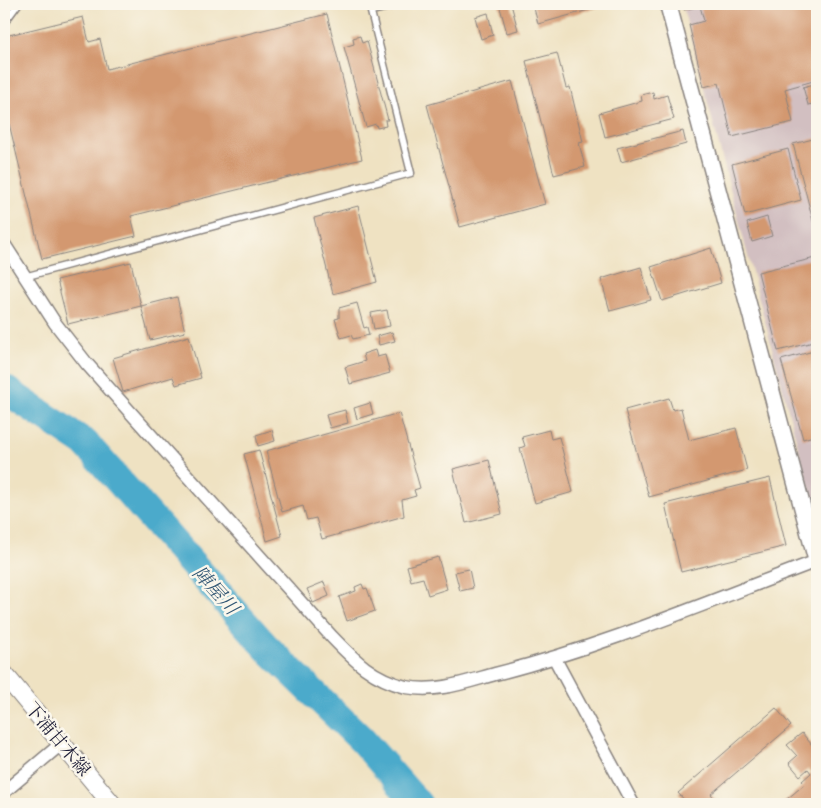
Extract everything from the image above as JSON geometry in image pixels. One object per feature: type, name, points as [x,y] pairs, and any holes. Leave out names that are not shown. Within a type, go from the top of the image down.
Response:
[{"type":"main road","name":"下浦甘木線","points":[[4,674],[112,804]]},
{"type":"street","points":[[4,244],[55,323],[87,364],[332,637],[364,669],[389,682],[407,687],[438,689],[554,659],[817,562],[668,4]]},
{"type":"street","points":[[554,659],[633,804]]},
{"type":"street","points":[[4,792],[61,744]]},
{"type":"lane","points":[[4,22],[18,4]]},
{"type":"lane","points":[[24,277],[410,173],[370,7],[401,4]]},
{"type":"shaded area","points":[[682,4],[817,4],[817,520]]},
{"type":"building","points":[[499,4],[511,4],[518,30],[507,33]]},
{"type":"building","points":[[533,4],[610,4],[538,24]]},
{"type":"building","points":[[683,4],[817,4],[817,80],[785,89],[793,122],[732,137],[719,83],[704,87],[689,25],[704,21],[700,6],[684,10]]},
{"type":"building","points":[[488,13],[493,35],[481,39],[475,17]]},
{"type":"building","points":[[327,14],[362,159],[131,216],[136,236],[42,259],[4,103],[4,54],[9,53],[5,36],[83,17],[89,42],[100,39],[107,69]]},
{"type":"building","points":[[360,36],[362,43],[367,41],[388,120],[385,120],[386,126],[377,128],[376,124],[366,127],[344,47],[354,44],[353,38]]},
{"type":"building","points":[[557,53],[566,88],[570,87],[583,142],[579,143],[585,167],[554,175],[526,61]]},
{"type":"building","points":[[512,81],[545,204],[460,227],[427,105]]},
{"type":"building","points":[[814,84],[817,103],[808,105],[803,87]]},
{"type":"building","points":[[653,92],[654,99],[667,95],[674,119],[605,137],[599,113],[642,101],[641,95]]},
{"type":"building","points":[[683,131],[686,144],[621,162],[617,148]]},
{"type":"building","points":[[817,138],[817,236],[793,144]]},
{"type":"building","points":[[788,149],[801,200],[745,215],[732,164]]},
{"type":"building","points":[[358,206],[377,282],[333,294],[314,218]]},
{"type":"building","points":[[767,217],[772,236],[752,242],[747,223]]},
{"type":"building","points":[[711,248],[721,283],[662,301],[651,267]]},
{"type":"building","points":[[815,258],[817,268],[817,341],[778,351],[758,272]]},
{"type":"building","points":[[131,262],[141,306],[68,324],[57,280]]},
{"type":"building","points":[[641,267],[651,300],[610,311],[601,279]]},
{"type":"building","points":[[177,297],[185,332],[150,340],[141,306]]},
{"type":"building","points":[[357,303],[364,328],[367,327],[369,335],[353,339],[351,335],[341,338],[335,319],[339,318],[339,308]]},
{"type":"building","points":[[387,310],[390,326],[374,329],[371,313]]},
{"type":"building","points":[[392,332],[395,341],[379,345],[377,336]]},
{"type":"building","points":[[189,336],[201,378],[176,385],[173,377],[123,392],[113,358]]},
{"type":"building","points":[[375,350],[377,357],[385,355],[390,373],[350,384],[345,367],[365,361],[363,354]]},
{"type":"building","points":[[817,350],[817,435],[803,439],[781,360]]},
{"type":"building","points":[[669,398],[673,410],[681,408],[689,440],[736,428],[747,470],[649,497],[625,410]]},
{"type":"building","points":[[370,403],[373,414],[357,419],[354,408]]},
{"type":"building","points":[[345,410],[348,423],[330,428],[326,415]]},
{"type":"building","points":[[399,413],[420,488],[414,490],[416,496],[402,500],[404,516],[322,539],[316,518],[307,520],[303,506],[282,512],[266,451]]},
{"type":"building","points":[[272,430],[275,441],[258,446],[256,435]]},
{"type":"building","points":[[549,430],[551,439],[559,437],[573,492],[535,503],[520,448],[525,446],[522,437]]},
{"type":"building","points":[[259,450],[282,536],[267,541],[244,454]]},
{"type":"building","points":[[489,460],[502,514],[466,523],[453,469]]},
{"type":"building","points":[[770,478],[786,546],[681,572],[665,504]]},
{"type":"building","points":[[438,557],[447,589],[428,595],[423,578],[411,581],[407,566]]},
{"type":"building","points":[[469,569],[473,588],[460,591],[455,572]]},
{"type":"building","points":[[324,582],[329,596],[313,603],[307,589]]},
{"type":"building","points":[[362,584],[364,589],[367,588],[375,611],[347,621],[339,597],[356,591],[355,587]]},
{"type":"building","points":[[776,708],[791,726],[711,794],[719,804],[688,804],[678,793]]},
{"type":"building","points":[[802,733],[817,751],[817,804],[781,804],[805,784],[802,781],[811,773],[808,769],[800,776],[789,763],[797,756],[787,745]]},
{"type":"waterway","name":"陣屋川","points":[[4,389],[85,443],[266,647],[362,740],[418,804]]}]
